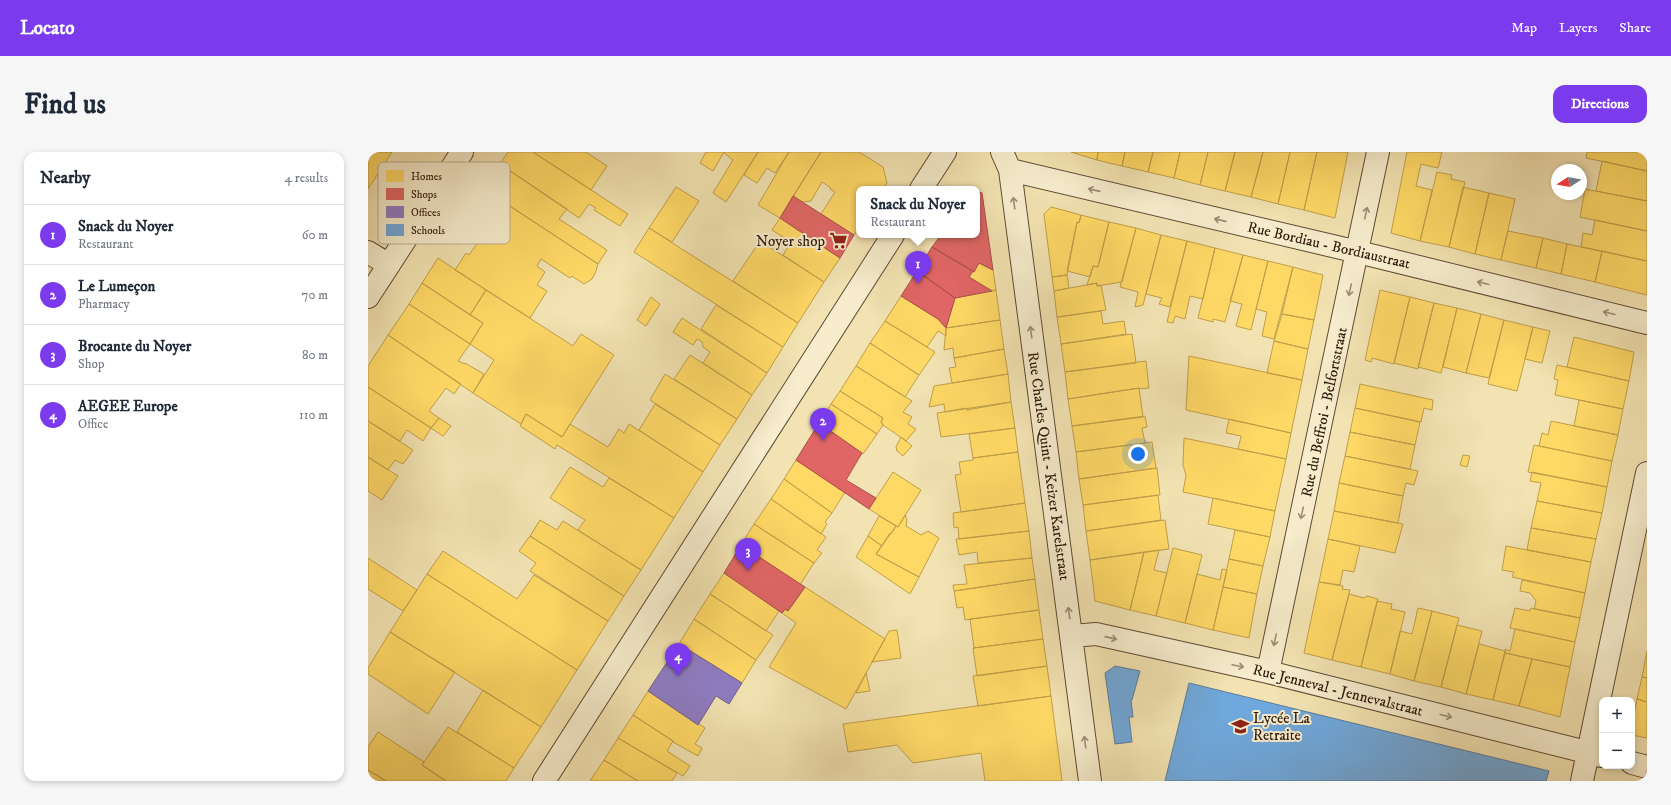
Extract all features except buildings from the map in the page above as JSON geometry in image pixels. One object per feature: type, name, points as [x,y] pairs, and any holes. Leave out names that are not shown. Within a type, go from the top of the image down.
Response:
[{"type":"street","points":[[456,162],[462,152]]},
{"type":"street","points":[[923,186],[945,152]]},
{"type":"street","name":"Rue du Beffroi - Belfortstraat","points":[[1268,672],[1378,152]]},
{"type":"street","name":"Rue Bordiau - Bordiaustraat","points":[[1006,161],[1358,252],[1647,323]]},
{"type":"street","name":"Rue Charles Quint - Keizer Karelstraat","points":[[1006,161],[1072,636],[1090,781]]},
{"type":"street","points":[[544,781],[890,238]]},
{"type":"street","points":[[368,297],[403,244]]},
{"type":"street","points":[[368,252],[389,265]]},
{"type":"street","points":[[1582,781],[1595,754],[1647,473]]},
{"type":"street","name":"Rue Jenneval - Jennevalstraat","points":[[1072,636],[1096,634],[1268,672],[1595,754]]},
{"type":"street","points":[[1635,764],[1647,767]]},
{"type":"place","name":"Noyer shop","points":[[838,241]]},
{"type":"place","name":"Snack du Noyer","points":[[918,284]]},
{"type":"place","name":"Le Lumeçon","points":[[823,441]]},
{"type":"place","name":"Brocante du Noyer","points":[[748,571]]},
{"type":"place","name":"AEGEE Europe","points":[[678,676]]},
{"type":"place","name":"Lycée La Retraite","points":[[1240,727]]}]
